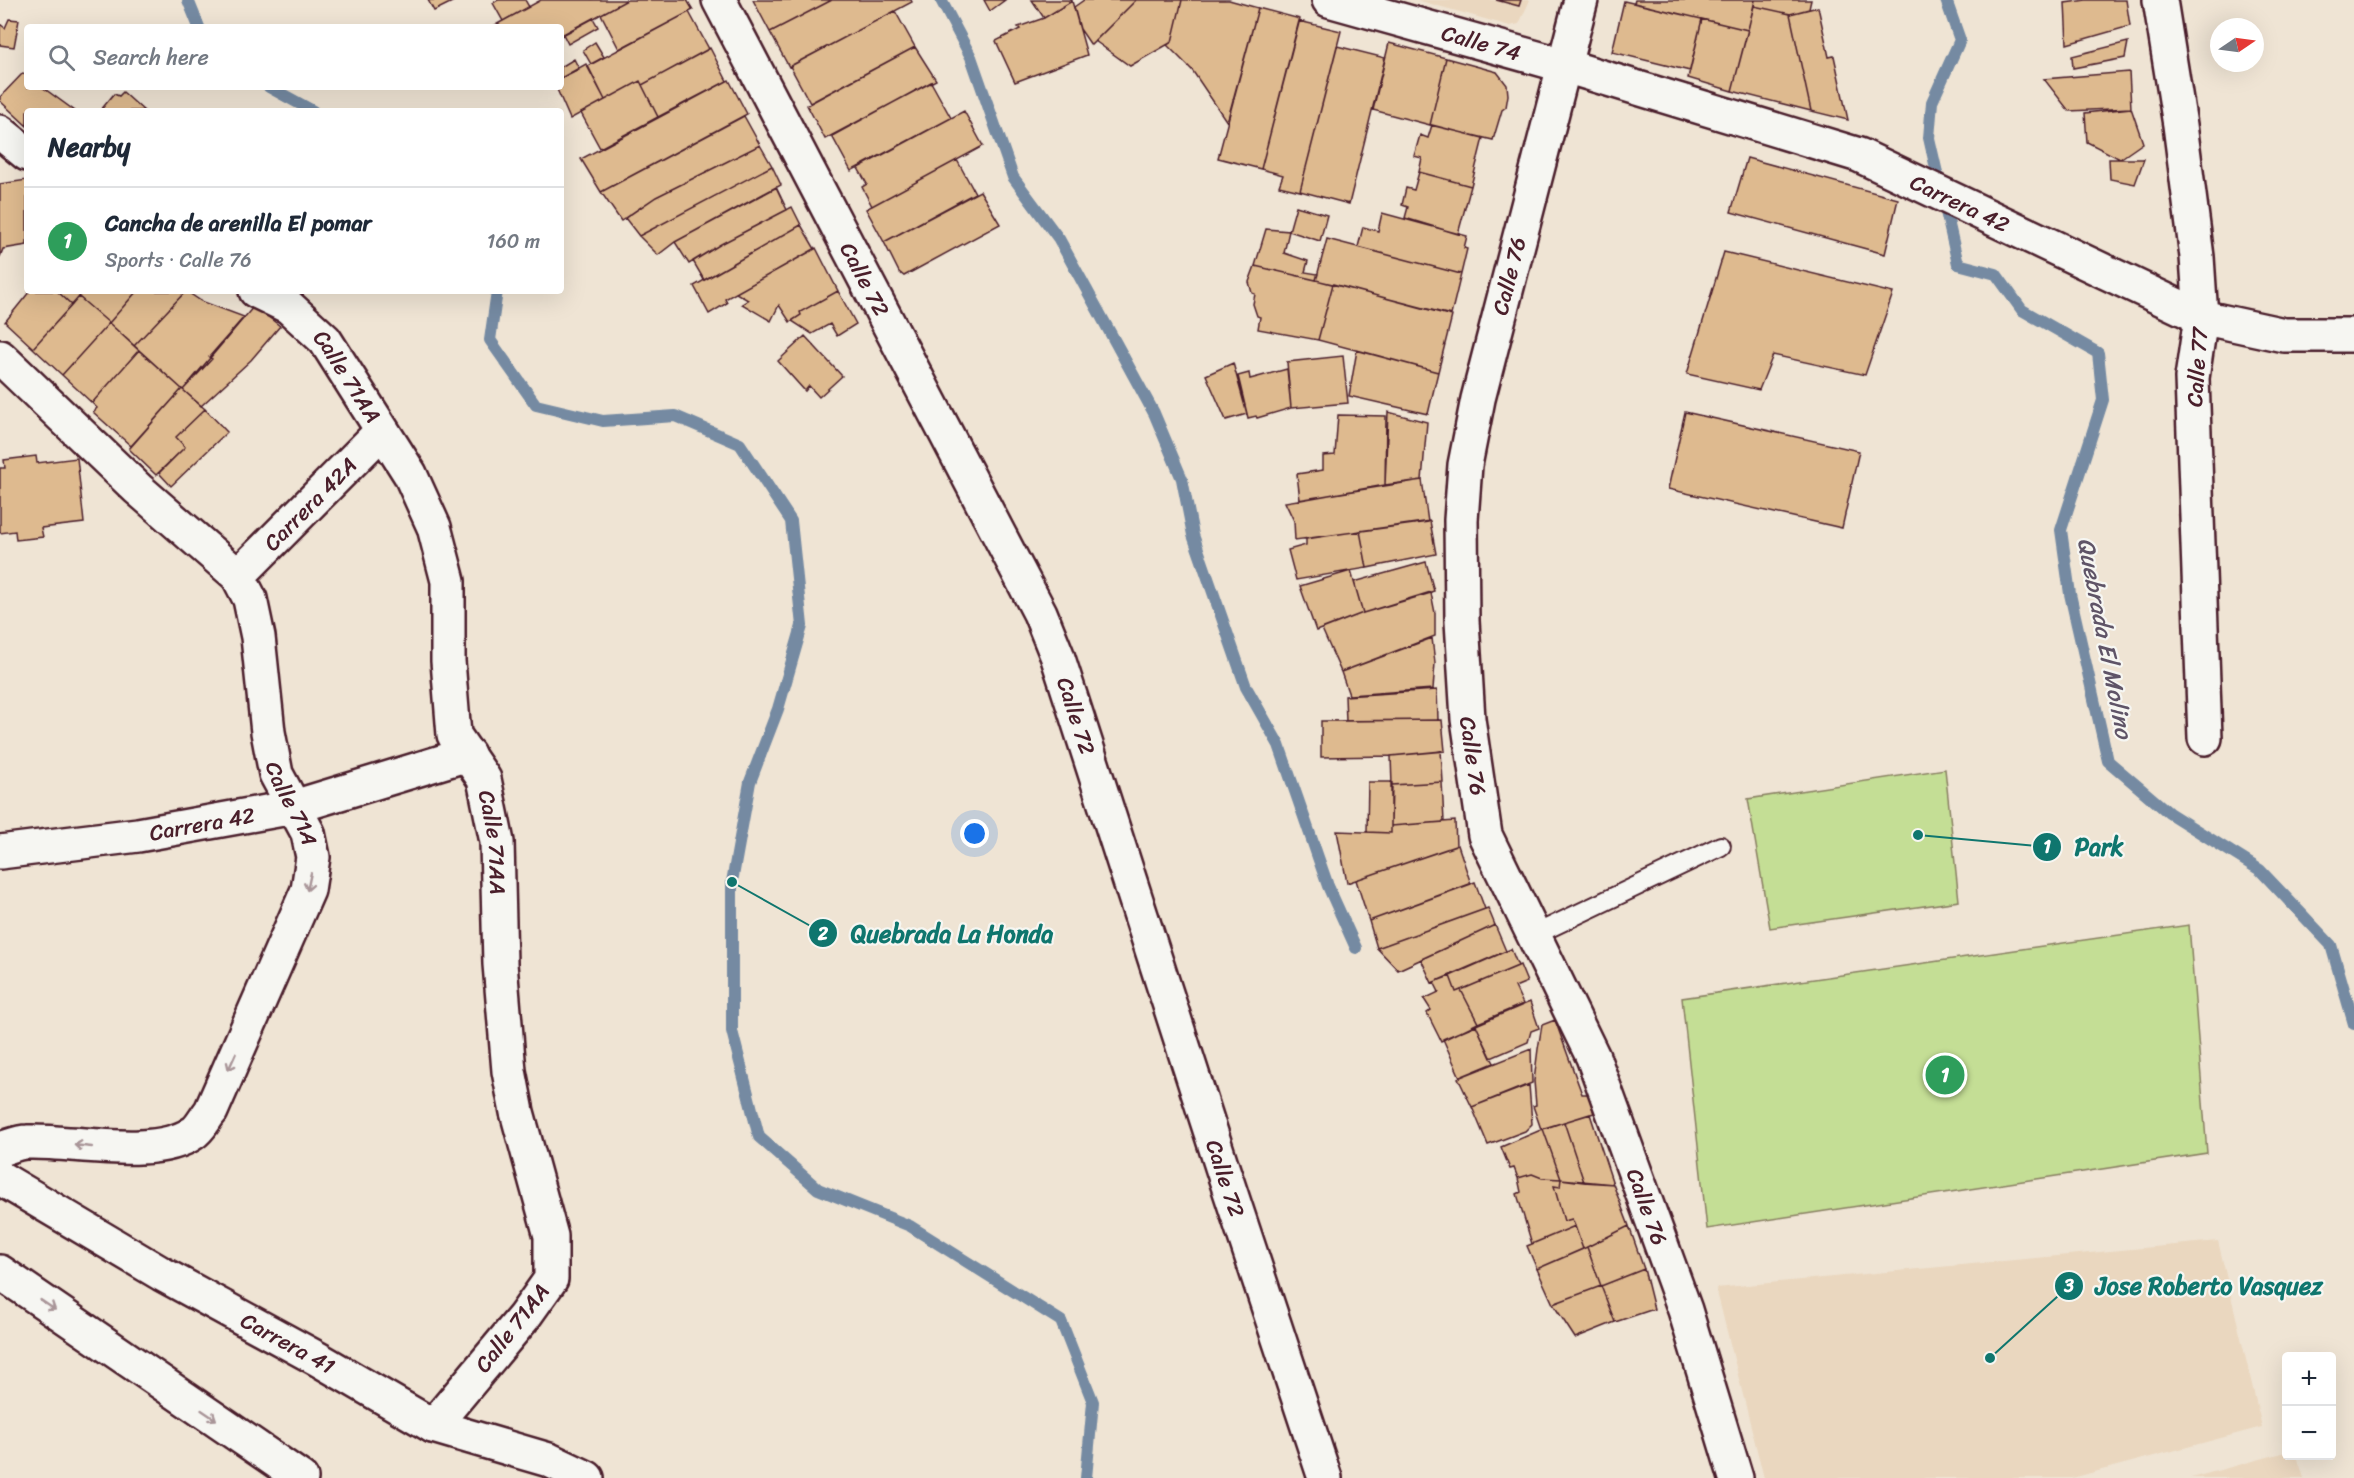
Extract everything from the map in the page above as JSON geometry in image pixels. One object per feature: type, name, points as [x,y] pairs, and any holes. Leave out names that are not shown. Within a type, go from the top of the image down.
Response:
[{"type":"street","name":"Calle 72","points":[[719,0],[1040,613],[1057,655],[1325,1478]]},
{"type":"street","name":"Calle 74","points":[[1329,0],[1562,65]]},
{"type":"street","name":"Calle 76","points":[[1581,0],[1562,65],[1478,399],[1465,465],[1461,520],[1462,621],[1468,719],[1485,835],[1593,1057],[1685,1310],[1736,1478]]},
{"type":"street","name":"Calle 77","points":[[2160,0],[2180,125],[2197,257],[2201,316],[2192,378],[2205,738]]},
{"type":"street","name":"Carrera 42","points":[[1562,65],[1859,155],[2201,316],[2284,335],[2354,335]]},
{"type":"street","points":[[0,132],[24,152]]},
{"type":"street","name":"Calle 71AA","points":[[262,294],[289,307],[326,340],[410,474],[434,527],[448,581],[448,662],[454,735],[484,779],[494,821],[497,842],[500,964],[509,1071],[517,1112],[551,1236],[551,1279],[524,1317],[433,1426]]},
{"type":"street","name":"Calle 71A","points":[[0,357],[138,489],[238,576],[250,599],[258,637],[268,732],[276,774],[308,833],[313,857],[308,890],[210,1112],[194,1133],[175,1141],[138,1146],[99,1148],[25,1142],[0,1149]]},
{"type":"street","name":"Carrera 42A","points":[[238,576],[382,431]]},
{"type":"street","name":"Carrera 42","points":[[0,852],[138,835],[294,807],[468,754]]},
{"type":"street","name":"Carrera 41","points":[[0,1178],[162,1274],[318,1359],[433,1426],[549,1460],[587,1478]]},
{"type":"street","points":[[0,1272],[301,1478]]},
{"type":"lane","points":[[1534,935],[1721,846]]},
{"type":"shaded area","points":[[1417,0],[1530,0],[1519,24],[1510,26]]},
{"type":"shaded area","points":[[2218,1241],[2262,1427],[2072,1478],[1764,1478],[1716,1288]]},
{"type":"shaded area","points":[[2282,1453],[2282,1460],[2298,1460],[2304,1478],[2191,1478]]},
{"type":"green space","points":[[1945,769],[1959,901],[1770,928],[1748,799]]},
{"type":"green space","points":[[2189,925],[2207,1153],[1707,1229],[1682,998]]},
{"type":"building","points":[[428,0],[456,0],[434,11]]},
{"type":"building","points":[[498,0],[525,0],[529,7],[503,21],[493,3]]},
{"type":"building","points":[[541,0],[627,0],[564,34],[564,24],[497,24]]},
{"type":"building","points":[[627,0],[687,0],[693,10],[619,49],[601,14]]},
{"type":"building","points":[[753,0],[832,0],[770,32]]},
{"type":"building","points":[[832,0],[911,0],[912,2],[789,67],[770,32]]},
{"type":"building","points":[[984,0],[1005,0],[990,11]]},
{"type":"building","points":[[1032,0],[1072,0],[1072,1],[1044,18]]},
{"type":"building","points":[[1084,0],[1136,0],[1091,45],[1080,29],[1074,7]]},
{"type":"building","points":[[1136,0],[1182,0],[1172,42],[1130,66],[1095,41]]},
{"type":"building","points":[[1182,0],[1229,0],[1258,8],[1227,122],[1192,70],[1167,45],[1172,42]]},
{"type":"building","points":[[1496,0],[1521,0],[1519,6]]},
{"type":"building","points":[[1635,0],[1755,0],[1748,30],[1634,3]]},
{"type":"building","points":[[1755,0],[1811,0],[1809,9],[1790,14],[1754,6]]},
{"type":"building","points":[[2086,0],[2126,0],[2130,26],[2067,44],[2065,3]]},
{"type":"building","points":[[1072,1],[1087,55],[1015,82],[996,41],[1020,29],[1018,27],[1044,18]]},
{"type":"building","points":[[1624,1],[1702,19],[1690,71],[1612,52]]},
{"type":"building","points":[[1754,6],[1790,14],[1811,111],[1732,91]]},
{"type":"building","points":[[1818,7],[1829,57],[1834,56],[1848,120],[1811,111],[1790,14]]},
{"type":"building","points":[[1258,8],[1300,19],[1261,169],[1218,158]]},
{"type":"building","points":[[895,11],[915,47],[810,103],[790,66]]},
{"type":"building","points":[[689,12],[709,49],[642,85],[640,81],[605,100],[588,66]]},
{"type":"building","points":[[593,18],[598,27],[568,44],[564,33]]},
{"type":"building","points":[[9,19],[19,20],[14,47],[0,45],[0,24],[5,28]]},
{"type":"building","points":[[1702,19],[1748,30],[1732,91],[1688,78]]},
{"type":"building","points":[[1299,21],[1341,31],[1300,191],[1279,186],[1283,175],[1261,169]]},
{"type":"building","points":[[595,42],[604,57],[591,64],[583,50]]},
{"type":"building","points":[[2128,42],[2125,58],[2073,68],[2072,56]]},
{"type":"building","points":[[1389,43],[1446,58],[1430,125],[1373,110]]},
{"type":"building","points":[[1337,46],[1385,58],[1349,204],[1300,191]]},
{"type":"building","points":[[915,47],[936,80],[825,139],[807,105]]},
{"type":"building","points":[[710,48],[727,81],[658,117],[642,85]]},
{"type":"building","points":[[1446,58],[1497,72],[1507,85],[1506,107],[1502,110],[1493,140],[1430,125]]},
{"type":"building","points":[[574,59],[579,69],[564,76],[564,65]]},
{"type":"building","points":[[586,64],[605,100],[570,119],[557,90],[564,90],[564,76]]},
{"type":"building","points":[[2129,72],[2131,108],[2069,111],[2044,79]]},
{"type":"building","points":[[23,73],[24,90],[46,90],[71,108],[24,108],[24,123],[0,101],[0,97]]},
{"type":"building","points":[[729,80],[747,114],[601,192],[581,159]]},
{"type":"building","points":[[640,81],[658,117],[600,148],[581,113]]},
{"type":"building","points":[[931,82],[951,118],[851,171],[832,136]]},
{"type":"building","points":[[123,92],[141,108],[102,108],[114,94],[119,96]]},
{"type":"building","points":[[2131,108],[2143,143],[2120,159],[2087,142],[2085,113]]},
{"type":"building","points":[[964,111],[983,146],[872,206],[862,187],[867,184],[858,168]]},
{"type":"building","points":[[744,116],[760,145],[656,197],[621,221],[601,192]]},
{"type":"building","points":[[1432,125],[1483,138],[1471,186],[1419,172],[1422,158],[1414,156],[1420,135],[1428,138]]},
{"type":"building","points":[[760,145],[772,166],[639,236],[625,218],[656,197]]},
{"type":"building","points":[[1747,158],[1898,199],[1885,254],[1731,212]]},
{"type":"building","points":[[2109,159],[2144,159],[2135,184],[2110,179]]},
{"type":"building","points":[[957,160],[975,193],[884,242],[866,209]]},
{"type":"building","points":[[772,166],[781,185],[675,242],[658,255],[639,236]]},
{"type":"building","points":[[1419,172],[1471,186],[1458,234],[1405,218],[1408,207],[1402,205],[1406,188],[1414,190]]},
{"type":"building","points":[[24,180],[24,246],[3,249],[0,257],[0,184]]},
{"type":"building","points":[[776,187],[787,210],[721,244],[689,264],[675,242]]},
{"type":"building","points":[[980,191],[1000,224],[904,276],[899,272],[884,242]]},
{"type":"building","points":[[1296,206],[1327,215],[1320,241],[1289,231]]},
{"type":"building","points":[[792,207],[801,225],[704,280],[693,261]]},
{"type":"building","points":[[1382,213],[1467,236],[1464,248],[1467,249],[1461,274],[1358,247],[1363,227],[1378,231]]},
{"type":"building","points":[[801,225],[815,249],[725,299],[727,303],[709,314],[694,286]]},
{"type":"building","points":[[1266,229],[1289,231],[1284,253],[1308,261],[1305,272],[1318,274],[1316,280],[1255,266]]},
{"type":"building","points":[[1327,239],[1461,274],[1451,315],[1316,280]]},
{"type":"building","points":[[816,248],[838,291],[800,312],[801,315],[790,322],[779,305],[771,321],[742,304],[748,300],[736,293]]},
{"type":"building","points":[[1724,252],[1893,293],[1865,375],[1773,355],[1759,390],[1687,374]]},
{"type":"building","points":[[1255,266],[1333,284],[1318,340],[1258,329],[1260,317],[1257,316],[1253,304],[1255,294],[1252,293],[1249,282]]},
{"type":"building","points":[[1333,284],[1452,316],[1438,372],[1318,340]]},
{"type":"building","points":[[838,291],[856,324],[837,336],[830,324],[812,334],[792,321],[801,315],[800,312]]},
{"type":"building","points":[[28,294],[60,294],[72,305],[33,348],[5,322]]},
{"type":"building","points":[[60,294],[81,294],[72,305]]},
{"type":"building","points":[[82,294],[134,294],[109,323],[79,297]]},
{"type":"building","points":[[134,294],[183,294],[134,346],[109,323]]},
{"type":"building","points":[[183,294],[190,294],[201,301],[244,317],[209,357],[212,359],[183,390],[134,346]]},
{"type":"building","points":[[79,297],[109,323],[62,375],[33,348]]},
{"type":"building","points":[[254,306],[280,326],[251,360],[201,406],[183,390]]},
{"type":"building","points":[[109,323],[139,350],[92,403],[62,375]]},
{"type":"building","points":[[805,336],[842,376],[819,397],[809,386],[805,391],[778,361]]},
{"type":"building","points":[[139,350],[182,389],[131,446],[93,412],[97,408],[92,403]]},
{"type":"building","points":[[1357,350],[1438,372],[1428,414],[1349,396]]},
{"type":"building","points":[[1343,356],[1348,403],[1291,408],[1287,362]]},
{"type":"building","points":[[1233,363],[1247,414],[1226,420],[1206,375]]},
{"type":"building","points":[[1287,369],[1291,408],[1257,418],[1256,416],[1248,418],[1238,376],[1249,373],[1250,379]]},
{"type":"building","points":[[182,389],[205,409],[176,437],[185,447],[156,475],[129,449]]},
{"type":"building","points":[[205,409],[227,432],[171,486],[159,473],[185,447],[176,437]]},
{"type":"building","points":[[1388,412],[1427,422],[1422,480],[1385,485]]},
{"type":"building","points":[[1685,412],[1859,451],[1842,528],[1668,489]]},
{"type":"building","points":[[1338,415],[1386,416],[1385,485],[1300,500],[1297,474],[1323,470],[1323,456],[1335,455]]},
{"type":"building","points":[[36,456],[37,463],[77,458],[84,523],[41,528],[43,537],[16,540],[15,531],[0,533],[0,468],[5,468],[4,460]]},
{"type":"building","points":[[1422,480],[1428,522],[1295,540],[1294,521],[1285,502]]},
{"type":"building","points":[[1430,521],[1436,554],[1367,568],[1360,531]]},
{"type":"building","points":[[1360,531],[1367,568],[1296,580],[1288,550],[1306,545],[1306,539]]},
{"type":"building","points":[[1426,562],[1434,591],[1363,613],[1354,582]]},
{"type":"building","points":[[1351,571],[1363,613],[1316,631],[1300,586]]},
{"type":"building","points":[[1431,593],[1435,613],[1435,636],[1341,672],[1322,629],[1363,613]]},
{"type":"building","points":[[1432,638],[1435,663],[1433,689],[1349,695],[1341,672]]},
{"type":"building","points":[[1437,690],[1438,720],[1346,721],[1345,696]]},
{"type":"building","points":[[1442,720],[1445,751],[1391,756],[1321,757],[1321,721]]},
{"type":"building","points":[[1441,751],[1443,782],[1392,785],[1391,756]]},
{"type":"building","points":[[1368,782],[1391,782],[1391,833],[1367,832]]},
{"type":"building","points":[[1442,782],[1444,822],[1391,826],[1392,785]]},
{"type":"building","points":[[1455,821],[1456,846],[1347,883],[1337,831],[1391,833],[1391,826]]},
{"type":"building","points":[[1458,845],[1471,884],[1369,921],[1356,880]]},
{"type":"building","points":[[1475,882],[1485,909],[1377,948],[1369,921]]},
{"type":"building","points":[[1488,908],[1495,925],[1398,970],[1377,948]]},
{"type":"building","points":[[1495,925],[1506,951],[1432,983],[1421,959]]},
{"type":"building","points":[[1511,949],[1518,966],[1456,992],[1450,976]]},
{"type":"building","points":[[1520,965],[1527,982],[1515,987],[1523,1004],[1478,1023],[1461,990]]},
{"type":"building","points":[[1450,976],[1456,992],[1461,990],[1478,1023],[1441,1041],[1427,1013],[1431,1010],[1424,999],[1439,992],[1434,982]]},
{"type":"building","points":[[1530,1002],[1539,1028],[1531,1031],[1528,1042],[1491,1058],[1476,1025]]},
{"type":"building","points":[[1555,1020],[1582,1094],[1588,1094],[1594,1113],[1541,1129],[1533,1106],[1536,1105],[1534,1081],[1538,1049],[1542,1025]]},
{"type":"building","points":[[1476,1025],[1494,1063],[1460,1077],[1443,1039]]},
{"type":"building","points":[[1531,1049],[1532,1083],[1472,1107],[1458,1078]]},
{"type":"building","points":[[1529,1085],[1532,1124],[1525,1131],[1488,1145],[1472,1107]]},
{"type":"building","points":[[1590,1114],[1613,1184],[1584,1182],[1564,1122]]},
{"type":"building","points":[[1564,1122],[1584,1182],[1561,1179],[1543,1129]]},
{"type":"building","points":[[1543,1129],[1561,1179],[1542,1178],[1532,1174],[1518,1178],[1514,1168],[1510,1169],[1501,1147]]},
{"type":"building","points":[[1532,1174],[1542,1178],[1561,1179],[1560,1187],[1554,1186],[1564,1221],[1572,1219],[1575,1226],[1532,1244],[1517,1194],[1521,1192],[1518,1178]]},
{"type":"building","points":[[1561,1179],[1613,1184],[1629,1226],[1583,1249],[1572,1219],[1564,1221],[1554,1186],[1560,1187]]},
{"type":"building","points":[[1575,1226],[1583,1249],[1537,1269],[1527,1246]]},
{"type":"building","points":[[1629,1226],[1644,1269],[1601,1286],[1587,1247]]},
{"type":"building","points":[[1587,1247],[1601,1286],[1553,1304],[1537,1269]]},
{"type":"building","points":[[1644,1269],[1654,1309],[1615,1322],[1601,1286]]},
{"type":"building","points":[[1601,1286],[1615,1322],[1575,1338],[1553,1304]]},
{"type":"waterway","points":[[188,0],[198,24]]},
{"type":"waterway","points":[[941,0],[971,57],[1013,177],[1059,239],[1154,413],[1182,479],[1193,535],[1246,687],[1279,745],[1328,886],[1356,948]]},
{"type":"waterway","name":"Quebrada El Molino","points":[[1946,0],[1960,40],[1932,102],[1929,138],[1958,264],[1996,274],[2022,310],[2098,353],[2103,400],[2061,530],[2070,594],[2108,761],[2169,813],[2260,870],[2331,945],[2354,1024]]},
{"type":"waterway","points":[[274,90],[308,108]]},
{"type":"waterway","points":[[497,294],[490,340],[536,405],[603,421],[675,416],[740,444],[791,521],[802,626],[778,709],[750,782],[732,882],[732,1031],[759,1137],[818,1189],[910,1226],[1061,1321],[1093,1402],[1086,1478]]},
{"type":"place","name":"Park","points":[[1918,835]]},
{"type":"place","name":"Quebrada La Honda","points":[[732,882]]},
{"type":"place","name":"Cancha de arenilla El pomar","points":[[1945,1075]]},
{"type":"place","name":"Jose Roberto Vasquez","points":[[1990,1358]]}]
